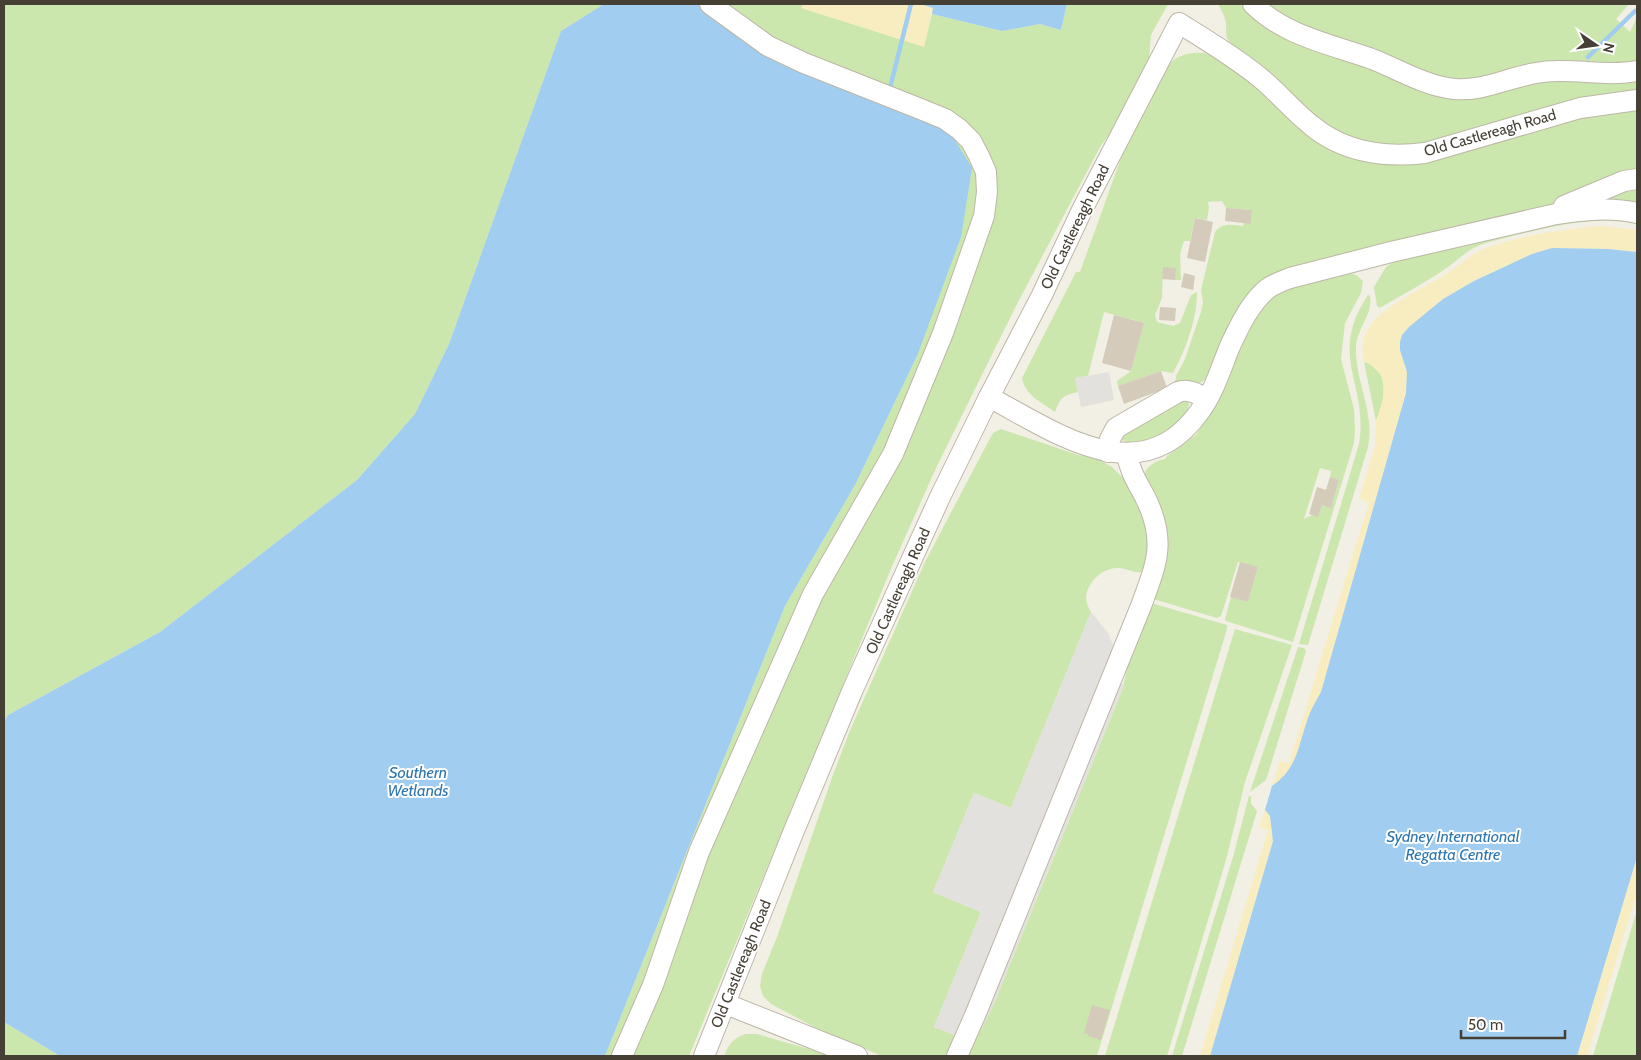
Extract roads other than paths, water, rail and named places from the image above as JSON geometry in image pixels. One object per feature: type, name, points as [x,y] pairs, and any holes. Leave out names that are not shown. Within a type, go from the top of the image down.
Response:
[{"type":"street","points":[[622,1056],[653,985],[699,852],[813,594],[893,454],[943,333],[984,216],[987,192],[986,172],[979,156],[971,141],[959,129],[945,120],[918,108],[804,63],[768,46],[710,4]]},
{"type":"street","points":[[1253,4],[1265,16],[1298,34],[1372,59],[1417,78],[1453,89],[1472,88],[1545,71],[1597,74],[1637,71]]},
{"type":"street","name":"Old Castlereagh Road","points":[[704,1056],[853,689],[940,497],[989,396],[1042,295],[1118,138],[1179,23],[1259,77],[1322,133],[1344,145],[1364,151],[1390,155],[1425,153],[1580,108],[1637,100]]},
{"type":"street","points":[[1539,217],[1624,181],[1637,179]]},
{"type":"street","points":[[989,396],[1066,438],[1085,446],[1118,453],[1152,450],[1173,438],[1192,421],[1207,399],[1241,325],[1260,295],[1276,283],[1391,252],[1539,217],[1593,209],[1637,213]]},
{"type":"street","points":[[957,1056],[1025,895],[1141,606],[1158,554],[1155,522],[1147,500],[1110,439],[1116,428],[1178,392],[1183,390],[1189,391],[1207,399]]},
{"type":"street","points":[[726,1004],[857,1056]]},
{"type":"water","name":"Southern Wetlands","points":[[604,4],[703,4],[910,110],[952,135],[972,168],[961,237],[917,356],[855,485],[785,606],[605,1056],[60,1056],[4,1022],[4,722],[8,715],[160,632],[357,480],[415,414],[449,344],[561,31]]},
{"type":"water","points":[[920,4],[1067,4],[1061,30],[1040,24],[1002,31],[932,14],[933,8]]},
{"type":"water","name":"Sydney International Regatta Centre","points":[[1552,248],[1608,249],[1637,252],[1637,857],[1577,1056],[1210,1056],[1273,841],[1270,816],[1265,810],[1272,786],[1292,765],[1310,714],[1321,692],[1406,393],[1407,372],[1400,350],[1402,335],[1443,299],[1474,281],[1532,254]]},
{"type":"waterway","points":[[889,92],[911,4]]},
{"type":"waterway","points":[[1588,57],[1635,11]]}]
